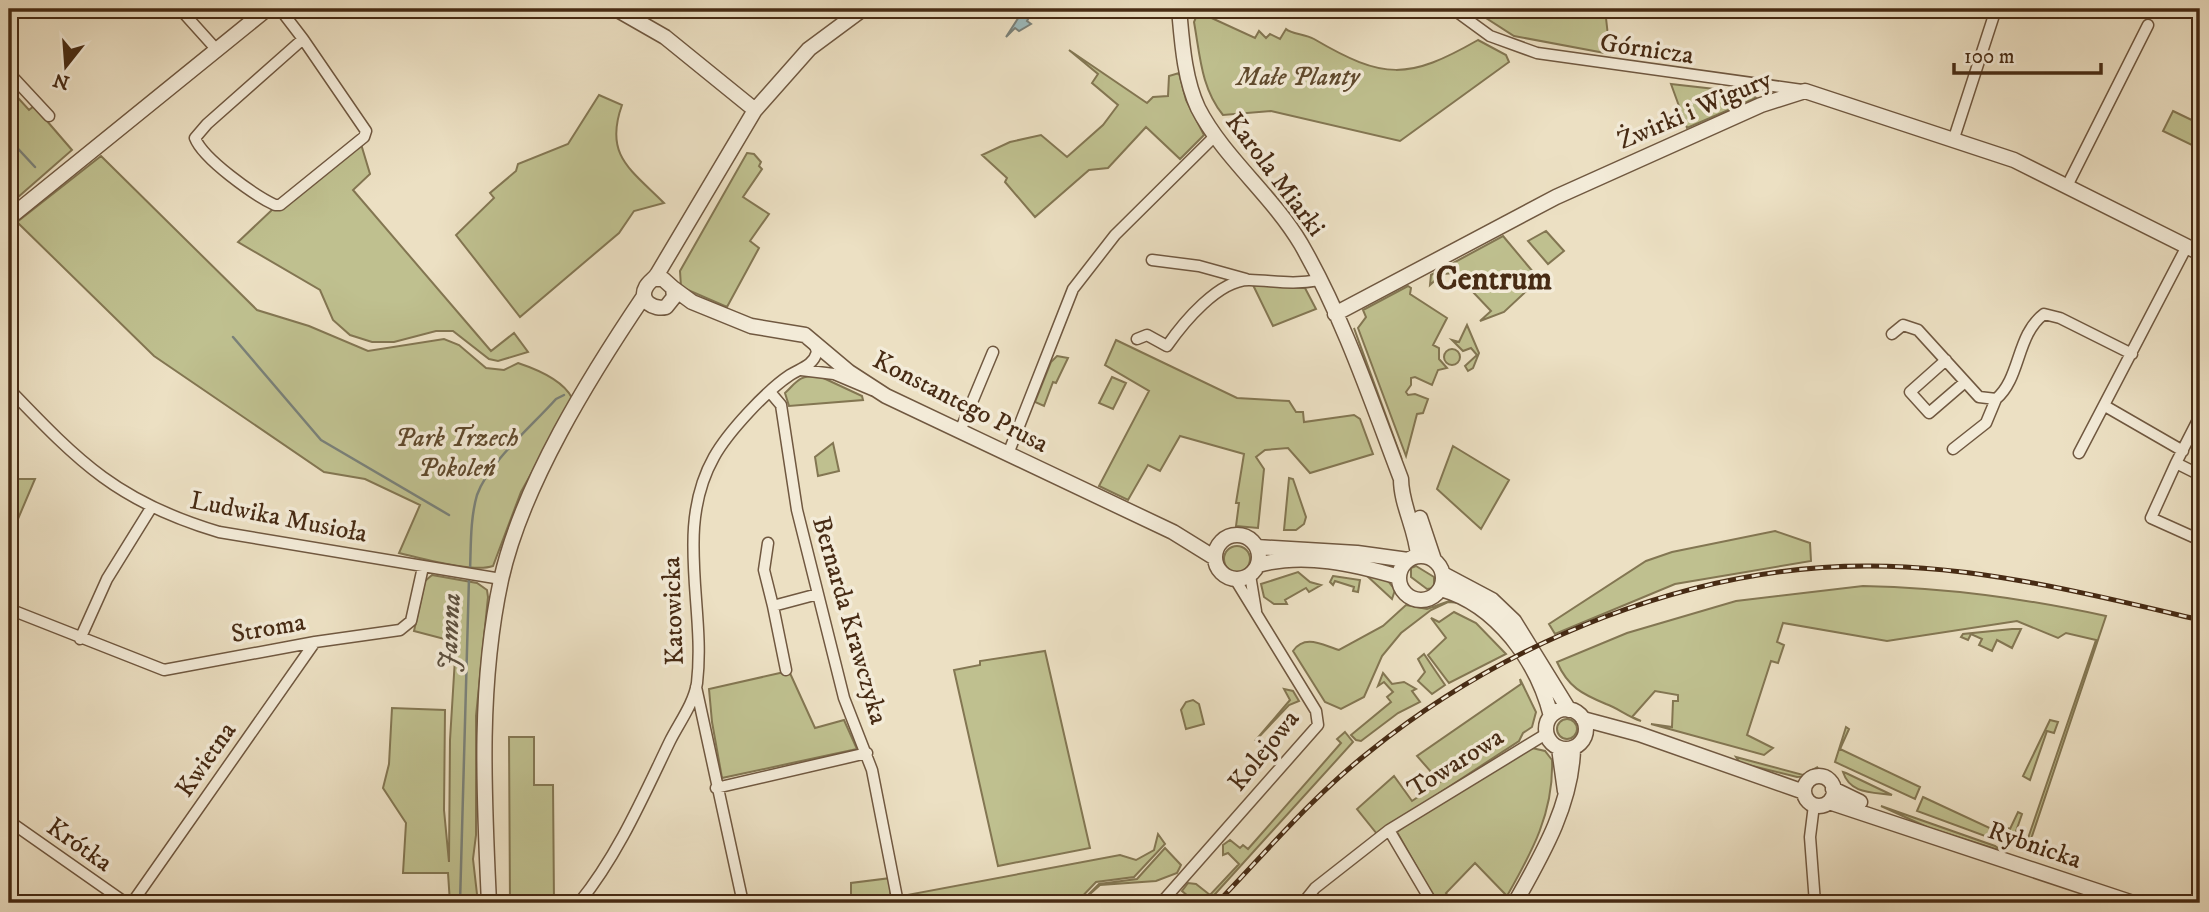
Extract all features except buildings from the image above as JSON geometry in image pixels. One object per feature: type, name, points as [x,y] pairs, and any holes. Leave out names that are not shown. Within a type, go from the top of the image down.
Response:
[{"type":"street","points":[[180,9],[216,49]]},
{"type":"street","points":[[9,218],[267,9]]},
{"type":"street","points":[[280,9],[303,39],[366,131],[364,137],[280,205],[275,205],[225,171],[198,145],[195,138],[207,124],[303,39]]},
{"type":"street","points":[[616,9],[665,37],[755,110]]},
{"type":"street","points":[[649,302],[647,284],[654,279],[667,259],[755,110],[803,54],[863,9]]},
{"type":"street","name":"Karola Miarki","points":[[1179,9],[1191,90],[1216,135],[1287,223],[1320,281],[1401,479],[1412,497],[1434,560]]},
{"type":"street","name":"Górnicza","points":[[1453,9],[1490,36],[1537,53],[1805,90]]},
{"type":"street","points":[[1954,138],[1996,9]]},
{"type":"street","points":[[2067,186],[2148,25]]},
{"type":"street","points":[[9,74],[49,116]]},
{"type":"street","name":"Żwirki i Wigury","points":[[1335,314],[1556,197],[1761,105],[1805,90],[2014,160],[2194,249]]},
{"type":"street","points":[[1008,454],[1073,289],[1115,235],[1216,135]]},
{"type":"street","points":[[2079,453],[2132,354],[2194,249]]},
{"type":"street","points":[[649,302],[666,307],[672,291],[667,259]]},
{"type":"street","points":[[1152,260],[1199,266],[1248,280],[1278,284],[1320,281]]},
{"type":"street","points":[[654,279],[663,279],[672,291]]},
{"type":"street","points":[[1136,339],[1147,335],[1167,346],[1200,306],[1222,290],[1248,280]]},
{"type":"street","name":"Konstantego Prusa","points":[[672,291],[751,326],[795,331],[812,340],[877,391],[1173,531],[1215,558]]},
{"type":"street","points":[[489,903],[485,704],[501,579],[518,524],[550,454],[628,322],[649,302]]},
{"type":"street","points":[[1953,449],[1986,423],[1996,399],[2008,389],[2018,355],[2035,321],[2044,314],[2060,318],[2132,354]]},
{"type":"street","points":[[1892,334],[1903,325],[1910,325],[1979,397],[1996,399]]},
{"type":"street","points":[[801,370],[816,357],[812,340]]},
{"type":"street","points":[[960,431],[993,352]]},
{"type":"street","points":[[1946,360],[1910,392],[1929,413],[1965,382]]},
{"type":"street","points":[[801,370],[824,372],[877,391]]},
{"type":"street","name":"Katowicka","points":[[579,903],[613,853],[696,687],[699,634],[692,536],[695,512],[714,458],[770,392],[801,370]]},
{"type":"street","name":"Ludwika Musioła","points":[[9,389],[100,478],[151,508],[219,532],[501,579]]},
{"type":"street","name":"Bernarda Krawczyka","points":[[770,392],[779,401],[789,474],[844,698],[867,753],[884,818],[898,903]]},
{"type":"street","points":[[2105,407],[2183,451]]},
{"type":"street","points":[[2200,416],[2151,518],[2200,540]]},
{"type":"street","points":[[2176,463],[2200,475]]},
{"type":"street","name":"Karola Miarki","points":[[1401,479],[1401,491],[1416,537],[1413,558]]},
{"type":"street","points":[[80,639],[107,579],[151,508]]},
{"type":"street","name":"Konstantego Prusa","points":[[1173,531],[1221,541]]},
{"type":"street","points":[[1399,578],[1356,566],[1301,559],[1277,560],[1248,573],[1220,571],[1215,558],[1221,541],[1241,534],[1257,547],[1434,560],[1442,582],[1495,618],[1519,650],[1542,692],[1551,716],[1546,734],[1566,748]]},
{"type":"street","points":[[768,543],[764,570],[786,670]]},
{"type":"street","points":[[1248,573],[1257,547]]},
{"type":"street","points":[[1413,558],[1399,578],[1402,590],[1419,600],[1431,598],[1442,582]]},
{"type":"street","name":"Stroma","points":[[9,609],[164,670],[406,628],[411,621],[423,567]]},
{"type":"street","name":"Kolejowa","points":[[1161,903],[1318,725],[1316,711],[1256,611],[1248,573]]},
{"type":"street","points":[[1442,582],[1492,600],[1514,621],[1569,710],[1584,726],[1639,734],[1806,787]]},
{"type":"street","points":[[773,606],[818,594]]},
{"type":"street","name":"Kwietna","points":[[132,903],[315,642]]},
{"type":"street","points":[[696,687],[743,903]]},
{"type":"street","points":[[1551,716],[1569,710]]},
{"type":"street","points":[[685,711],[701,713]]},
{"type":"street","points":[[679,723],[689,721],[703,728]]},
{"type":"street","points":[[1515,903],[1545,850],[1559,818],[1565,791],[1566,748],[1584,726]]},
{"type":"street","name":"Towarowa","points":[[1303,903],[1315,888],[1388,830],[1546,734]]},
{"type":"street","points":[[716,788],[867,753]]},
{"type":"street","points":[[1814,777],[1825,777],[1831,795],[1814,805],[1807,800],[1806,787],[1814,777]]},
{"type":"street","name":"Rybnicka","points":[[1831,795],[1839,794],[1921,830],[2133,903]]},
{"type":"street","points":[[1814,805],[1810,837],[1815,903]]},
{"type":"street","name":"Krótka","points":[[9,821],[126,903]]},
{"type":"street","points":[[1388,830],[1432,903]]},
{"type":"green space","name":"Małe Planty","points":[[1192,9],[1255,38],[1259,31],[1266,38],[1270,34],[1280,39],[1286,29],[1378,68],[1414,68],[1454,53],[1478,40],[1506,55],[1509,62],[1400,141],[1271,111],[1223,115],[1206,82],[1194,22],[1197,15]]},
{"type":"green space","points":[[1472,9],[1605,9],[1610,54],[1514,36]]},
{"type":"green space","points":[[1069,50],[1147,103],[1153,97],[1168,96],[1169,76],[1179,73],[1186,100],[1204,135],[1180,159],[1146,127],[1108,168],[1089,170],[1035,217],[1005,182],[1007,178],[982,155],[1010,142],[1041,135],[1067,157],[1103,125],[1118,105],[1092,83],[1098,74]]},
{"type":"green space","points":[[1671,84],[1750,93],[1756,98],[1687,128]]},
{"type":"green space","points":[[9,88],[29,110],[34,106],[72,150],[9,205]]},
{"type":"green space","points":[[599,95],[622,105],[617,122],[618,149],[631,170],[664,203],[634,211],[619,233],[520,317],[456,235],[494,198],[490,193],[516,171],[518,164],[568,144]]},
{"type":"green space","points":[[2173,111],[2200,124],[2200,149],[2163,131]]},
{"type":"green space","points":[[361,144],[370,174],[353,190],[491,351],[514,333],[528,352],[498,361],[489,359],[453,331],[436,331],[394,342],[372,342],[350,335],[333,320],[320,290],[238,242],[274,208]]},
{"type":"green space","points":[[747,153],[754,154],[761,162],[759,166],[762,169],[743,197],[769,214],[750,241],[759,248],[727,307],[681,287],[680,271]]},
{"type":"green space","name":"Park Trzech Pokoleń","points":[[101,156],[257,310],[309,326],[368,351],[444,339],[459,345],[486,368],[504,370],[518,363],[541,372],[568,392],[572,398],[570,404],[521,492],[493,566],[473,568],[399,553],[420,505],[365,479],[324,472],[154,356],[17,222]]},
{"type":"green space","points":[[1546,231],[1564,251],[1548,264],[1528,241]]},
{"type":"green space","points":[[1503,236],[1539,279],[1504,312],[1480,321],[1491,311],[1455,273],[1442,274],[1430,285],[1431,275]]},
{"type":"green space","points":[[1253,285],[1305,288],[1316,309],[1273,326]]},
{"type":"green space","points":[[1408,286],[1411,288],[1410,294],[1447,318],[1433,345],[1439,348],[1439,359],[1447,368],[1438,370],[1432,385],[1415,377],[1411,378],[1411,385],[1406,392],[1408,395],[1415,394],[1428,399],[1423,413],[1417,414],[1406,456],[1358,328],[1366,317],[1363,310]]},
{"type":"green space","points":[[1467,325],[1479,353],[1473,368],[1468,371],[1465,366],[1477,355],[1471,348],[1463,351],[1452,340],[1459,342]]},
{"type":"green space","points":[[1354,328],[1401,457],[1399,456]]},
{"type":"green space","points":[[1116,340],[1237,398],[1289,401],[1296,412],[1303,412],[1304,422],[1354,415],[1360,419],[1373,454],[1310,473],[1288,448],[1265,450],[1256,457],[1264,469],[1258,528],[1236,526],[1239,503],[1236,503],[1244,454],[1180,436],[1160,471],[1148,465],[1128,500],[1099,486],[1149,391],[1105,365]]},
{"type":"green space","points":[[1452,349],[1458,351],[1458,363],[1452,365],[1446,363],[1444,357],[1446,351]]},
{"type":"green space","points":[[1057,356],[1068,358],[1056,383],[1053,382],[1044,406],[1035,402],[1051,362]]},
{"type":"green space","points":[[819,376],[862,396],[863,400],[789,406],[785,393],[792,386],[802,378]]},
{"type":"green space","points":[[1112,377],[1126,383],[1113,409],[1099,403]]},
{"type":"green space","points":[[833,443],[839,471],[818,476],[815,457]]},
{"type":"green space","points":[[1453,446],[1509,480],[1481,529],[1437,489]]},
{"type":"green space","points":[[1289,478],[1293,479],[1306,517],[1304,524],[1296,530],[1284,530]]},
{"type":"green space","points":[[9,479],[35,479],[9,540]]},
{"type":"green space","points":[[1775,531],[1810,543],[1811,561],[1675,584],[1555,634],[1549,624],[1646,561],[1672,552]]},
{"type":"green space","points":[[1237,546],[1246,550],[1250,559],[1246,568],[1237,572],[1228,568],[1224,559],[1228,550]]},
{"type":"green space","points":[[1416,566],[1434,577],[1434,588],[1427,589],[1411,577],[1411,568]]},
{"type":"green space","points":[[1298,572],[1310,582],[1321,585],[1309,592],[1306,588],[1285,600],[1287,604],[1274,604],[1264,597],[1261,584]]},
{"type":"green space","points":[[432,575],[477,583],[487,590],[488,597],[476,716],[476,835],[473,859],[478,903],[450,903],[448,873],[403,873],[406,823],[383,788],[389,764],[392,708],[445,710],[444,810],[449,862],[450,740],[456,642],[414,631],[425,581]]},
{"type":"green space","points":[[1366,575],[1388,581],[1395,590],[1392,599]]},
{"type":"green space","points":[[1333,576],[1360,580],[1358,592],[1353,591],[1354,587],[1335,581],[1333,585],[1330,582]]},
{"type":"green space","points":[[1863,586],[1985,595],[2106,616],[2028,848],[2025,847],[2096,640],[2066,633],[2058,638],[2017,621],[1887,641],[1783,623],[1777,642],[1784,645],[1778,663],[1771,661],[1747,735],[1773,748],[1764,755],[1651,724],[1672,727],[1673,701],[1678,701],[1678,695],[1655,691],[1632,717],[1590,697],[1566,678],[1557,662],[1627,633],[1736,601]]},
{"type":"green space","points":[[1452,600],[1462,603],[1448,602],[1431,610],[1401,633],[1382,656],[1364,697],[1341,709],[1325,702],[1293,651],[1308,642],[1339,650],[1383,626],[1406,605],[1427,609]]},
{"type":"green space","points":[[1454,612],[1476,623],[1506,654],[1449,683],[1428,655],[1446,638],[1431,618],[1439,622]]},
{"type":"green space","points":[[2021,629],[2012,648],[1997,640],[1992,651],[1979,645],[1982,639],[1971,634],[1968,640],[1961,637],[1963,634]]},
{"type":"green space","points":[[1045,651],[1090,848],[998,866],[954,670],[980,665],[980,661]]},
{"type":"green space","points":[[1424,654],[1445,685],[1432,694],[1418,681],[1425,672],[1418,659]]},
{"type":"green space","points":[[789,671],[815,728],[844,720],[857,749],[722,778],[709,689]]},
{"type":"green space","points":[[1383,673],[1392,684],[1404,682],[1416,689],[1412,691],[1420,702],[1398,713],[1361,741],[1356,740],[1351,735],[1391,702],[1387,697],[1393,692],[1384,682],[1378,686]]},
{"type":"green space","points":[[1520,679],[1536,712],[1532,727],[1523,733],[1519,741],[1377,834],[1357,809],[1394,776],[1412,801],[1440,782],[1417,756],[1521,684]]},
{"type":"green space","points":[[1284,689],[1293,691],[1299,701],[1289,705],[1255,741],[1290,700]]},
{"type":"green space","points":[[1193,700],[1199,704],[1204,724],[1186,729],[1181,710],[1186,702]]},
{"type":"green space","points":[[1567,719],[1574,722],[1577,729],[1574,736],[1567,739],[1560,736],[1557,729],[1560,722]]},
{"type":"green space","points":[[2050,720],[2058,722],[2054,733],[2047,731],[2030,780],[2023,776]]},
{"type":"green space","points":[[1846,727],[1849,729],[1840,749],[1920,787],[1915,799],[1835,762]]},
{"type":"green space","points":[[1345,732],[1353,742],[1207,903],[1181,903],[1188,896],[1182,891],[1188,883],[1196,884],[1210,895],[1239,864],[1228,853],[1223,855],[1223,845],[1230,840],[1240,848],[1243,845],[1248,849],[1341,743],[1337,739]]},
{"type":"green space","points":[[509,737],[534,737],[534,785],[553,785],[554,903],[510,903]]},
{"type":"green space","points":[[1532,748],[1545,751],[1552,760],[1549,797],[1540,831],[1507,896],[1475,863],[1446,893],[1453,903],[1437,903],[1397,832],[1430,807]]},
{"type":"green space","points":[[1736,757],[1803,775],[1818,767],[1809,776],[1797,777],[1740,763]]},
{"type":"green space","points":[[1843,772],[1892,795],[1856,788]]},
{"type":"green space","points":[[1923,797],[1998,832],[2001,826],[2010,829],[2018,812],[2022,814],[2013,840],[2004,843],[1917,811]]},
{"type":"green space","points":[[1881,806],[1995,846],[2002,851],[1929,828]]},
{"type":"green space","points":[[1158,834],[1165,844],[1134,877],[1096,882],[1076,903],[906,903],[907,895],[1120,855],[1136,860],[1154,850]]},
{"type":"green space","points":[[1165,848],[1181,865],[1177,873],[1156,881],[1100,885],[1080,903],[1099,884],[1137,879]]},
{"type":"green space","points":[[891,878],[890,903],[851,903],[851,883]]},
{"type":"water","points":[[1024,9],[1032,12],[1027,21],[1031,24],[1019,31],[1015,28],[1006,37]]},
{"type":"waterway","points":[[9,139],[35,167]]},
{"type":"waterway","points":[[233,337],[321,440],[449,515]]},
{"type":"waterway","name":"Jamna","points":[[470,571],[473,514],[483,483],[512,445],[556,399],[564,395]]},
{"type":"waterway","name":"Jamna","points":[[460,903],[469,578]]},
{"type":"railway","points":[[1217,903],[1290,825],[1348,769],[1423,712],[1480,676],[1541,644],[1604,617],[1670,595],[1736,579],[1803,569],[1911,567],[1995,576],[2200,620]]},
{"type":"district","name":"Centrum","points":[[1494,277]]}]
